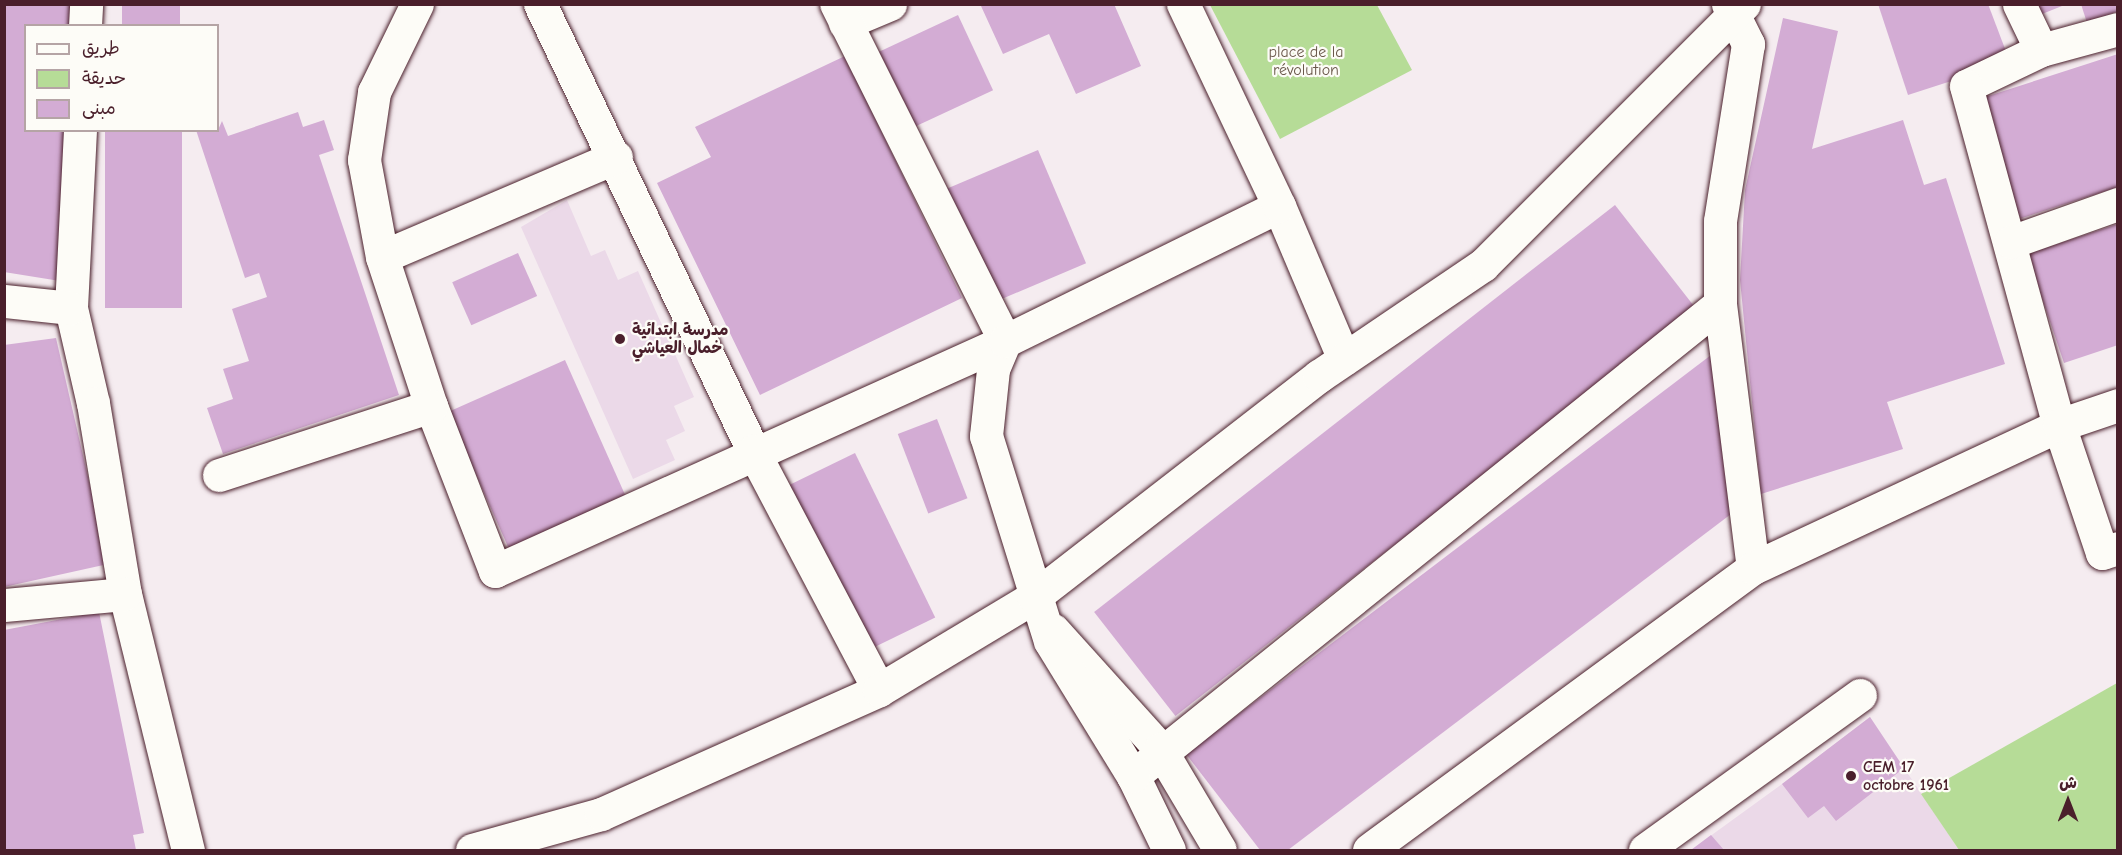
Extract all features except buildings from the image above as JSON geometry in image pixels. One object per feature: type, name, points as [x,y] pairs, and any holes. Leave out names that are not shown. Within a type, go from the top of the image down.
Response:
[{"type":"street","points":[[85,24],[86,4]]},
{"type":"street","points":[[417,4],[375,92],[364,160],[382,257],[431,406],[495,571],[753,451],[1005,341],[1279,206]]},
{"type":"street","points":[[540,4],[616,157],[753,451],[879,690]]},
{"type":"street","points":[[890,4],[841,14],[1005,341],[993,369],[986,436],[1036,605],[1133,776],[1169,850]]},
{"type":"street","points":[[1183,4],[1279,206],[1344,359]]},
{"type":"street","points":[[2019,4],[2041,50]]},
{"type":"street","points":[[472,850],[601,814],[879,690],[1036,605],[1344,359],[1483,266],[1736,9],[1748,44],[1720,221],[1720,304],[1753,568]]},
{"type":"street","points":[[2118,29],[2041,50],[1966,86],[2011,242],[2059,425],[2102,553],[2118,548]]},
{"type":"street","points":[[80,132],[71,308],[93,403],[125,594],[188,850]]},
{"type":"street","points":[[382,257],[616,157]]},
{"type":"street","points":[[2011,242],[2118,204]]},
{"type":"street","points":[[4,301],[71,308]]},
{"type":"street","points":[[1133,776],[1160,749],[1720,304]]},
{"type":"street","points":[[1369,850],[1753,568],[2059,425],[2118,405]]},
{"type":"street","points":[[219,475],[431,406]]},
{"type":"street","points":[[4,605],[125,594]]},
{"type":"street","points":[[1036,605],[1160,749],[1220,850]]},
{"type":"street","points":[[1646,850],[1860,695]]},
{"type":"shaded area","name":"مدرسة ابتدائية خمال العياشي","points":[[567,200],[591,256],[605,250],[618,280],[638,271],[694,397],[674,406],[685,431],[666,440],[675,460],[633,479],[521,227]]},
{"type":"shaded area","name":"CEM 17 octobre 1961","points":[[1870,717],[1959,850],[1691,850],[1782,784]]},
{"type":"green space","name":"place de la révolution","points":[[1210,5],[1377,5],[1412,70],[1280,139]]},
{"type":"green space","points":[[2117,683],[2117,850],[1959,850],[1921,794]]},
{"type":"place","name":"مدرسة ابتدائية خمال العياشي","points":[[620,339]]},
{"type":"place","name":"CEM 17 octobre 1961","points":[[1851,776]]}]
